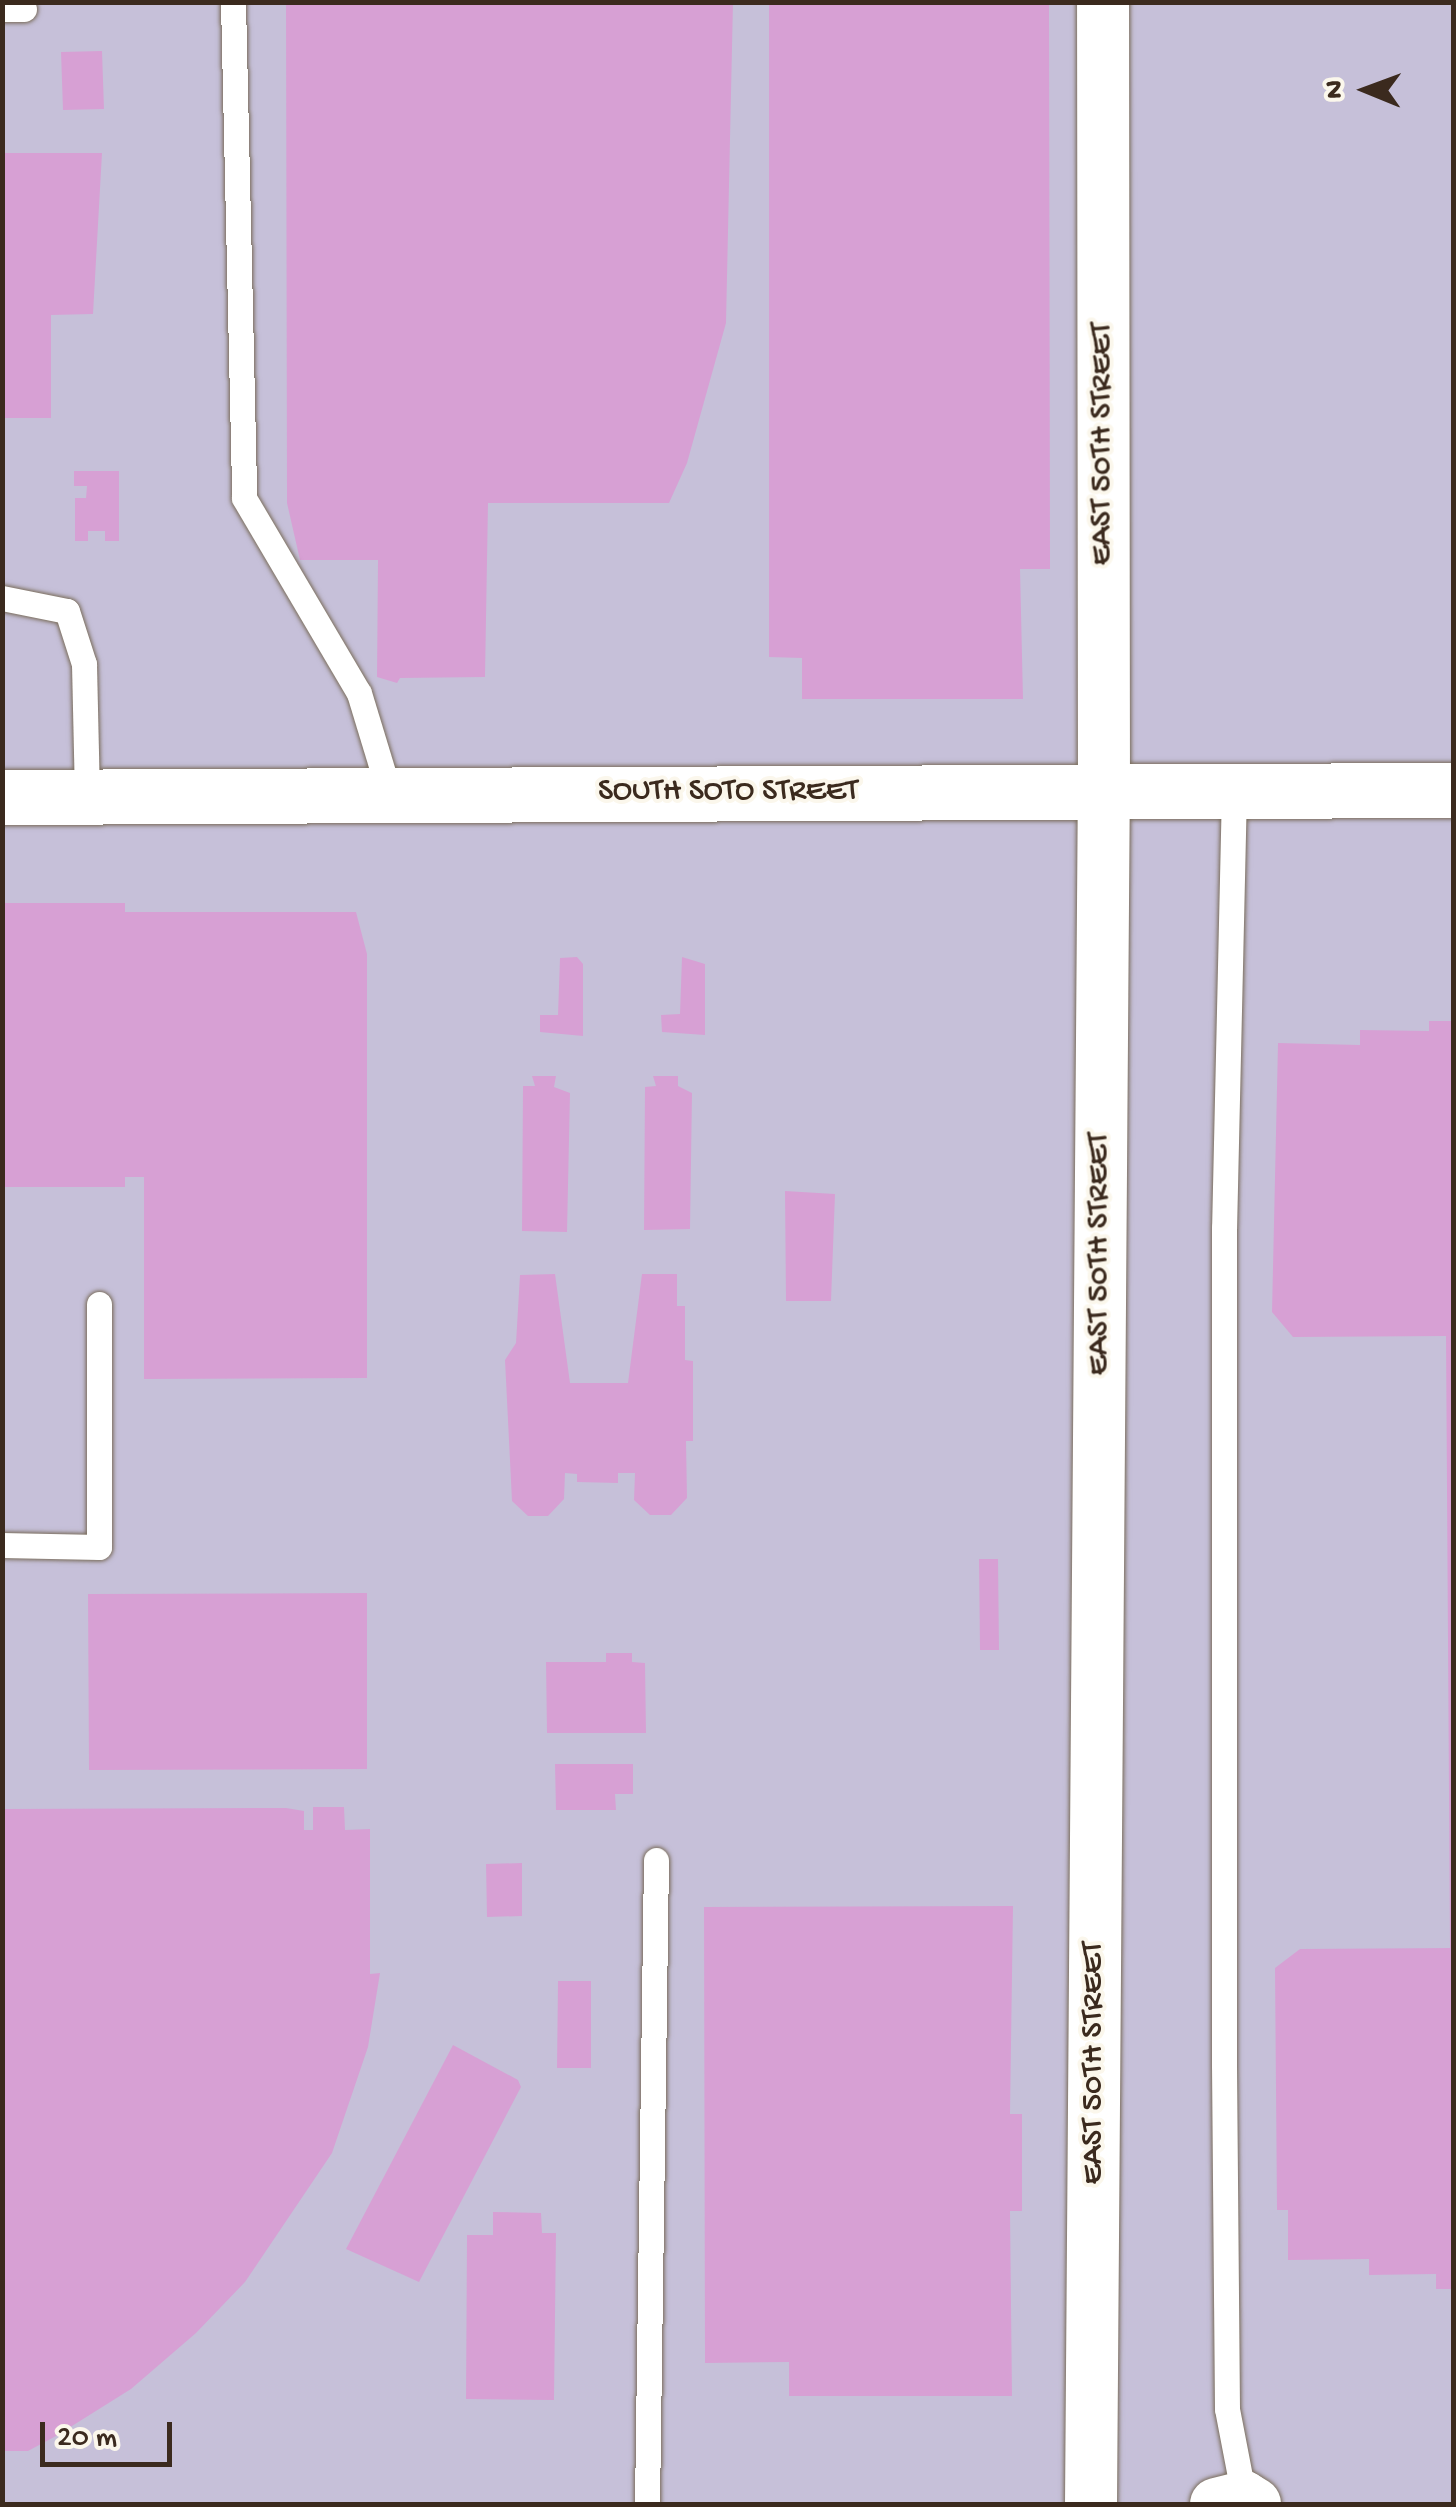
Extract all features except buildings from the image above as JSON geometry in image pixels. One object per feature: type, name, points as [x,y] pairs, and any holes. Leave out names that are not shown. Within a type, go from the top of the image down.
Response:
[{"type":"main road","name":"SOUTH SOTO STREET","points":[[2,797],[1454,790]]},
{"type":"street","name":"EAST 50TH STREET","points":[[1091,2504],[1104,790],[1103,2]]},
{"type":"lane","points":[[233,2],[244,498],[360,692],[390,795]]},
{"type":"lane","points":[[2,598],[67,611],[84,664],[87,797]]},
{"type":"lane","points":[[1234,790],[1224,1228],[1224,2065],[1227,2409],[1238,2502]]},
{"type":"lane","points":[[2,1545],[99,1547],[99,1304]]},
{"type":"lane","points":[[647,2504],[656,1860]]},
{"type":"shaded area","points":[[3,3],[1453,3],[1453,2504],[3,2504]]}]
